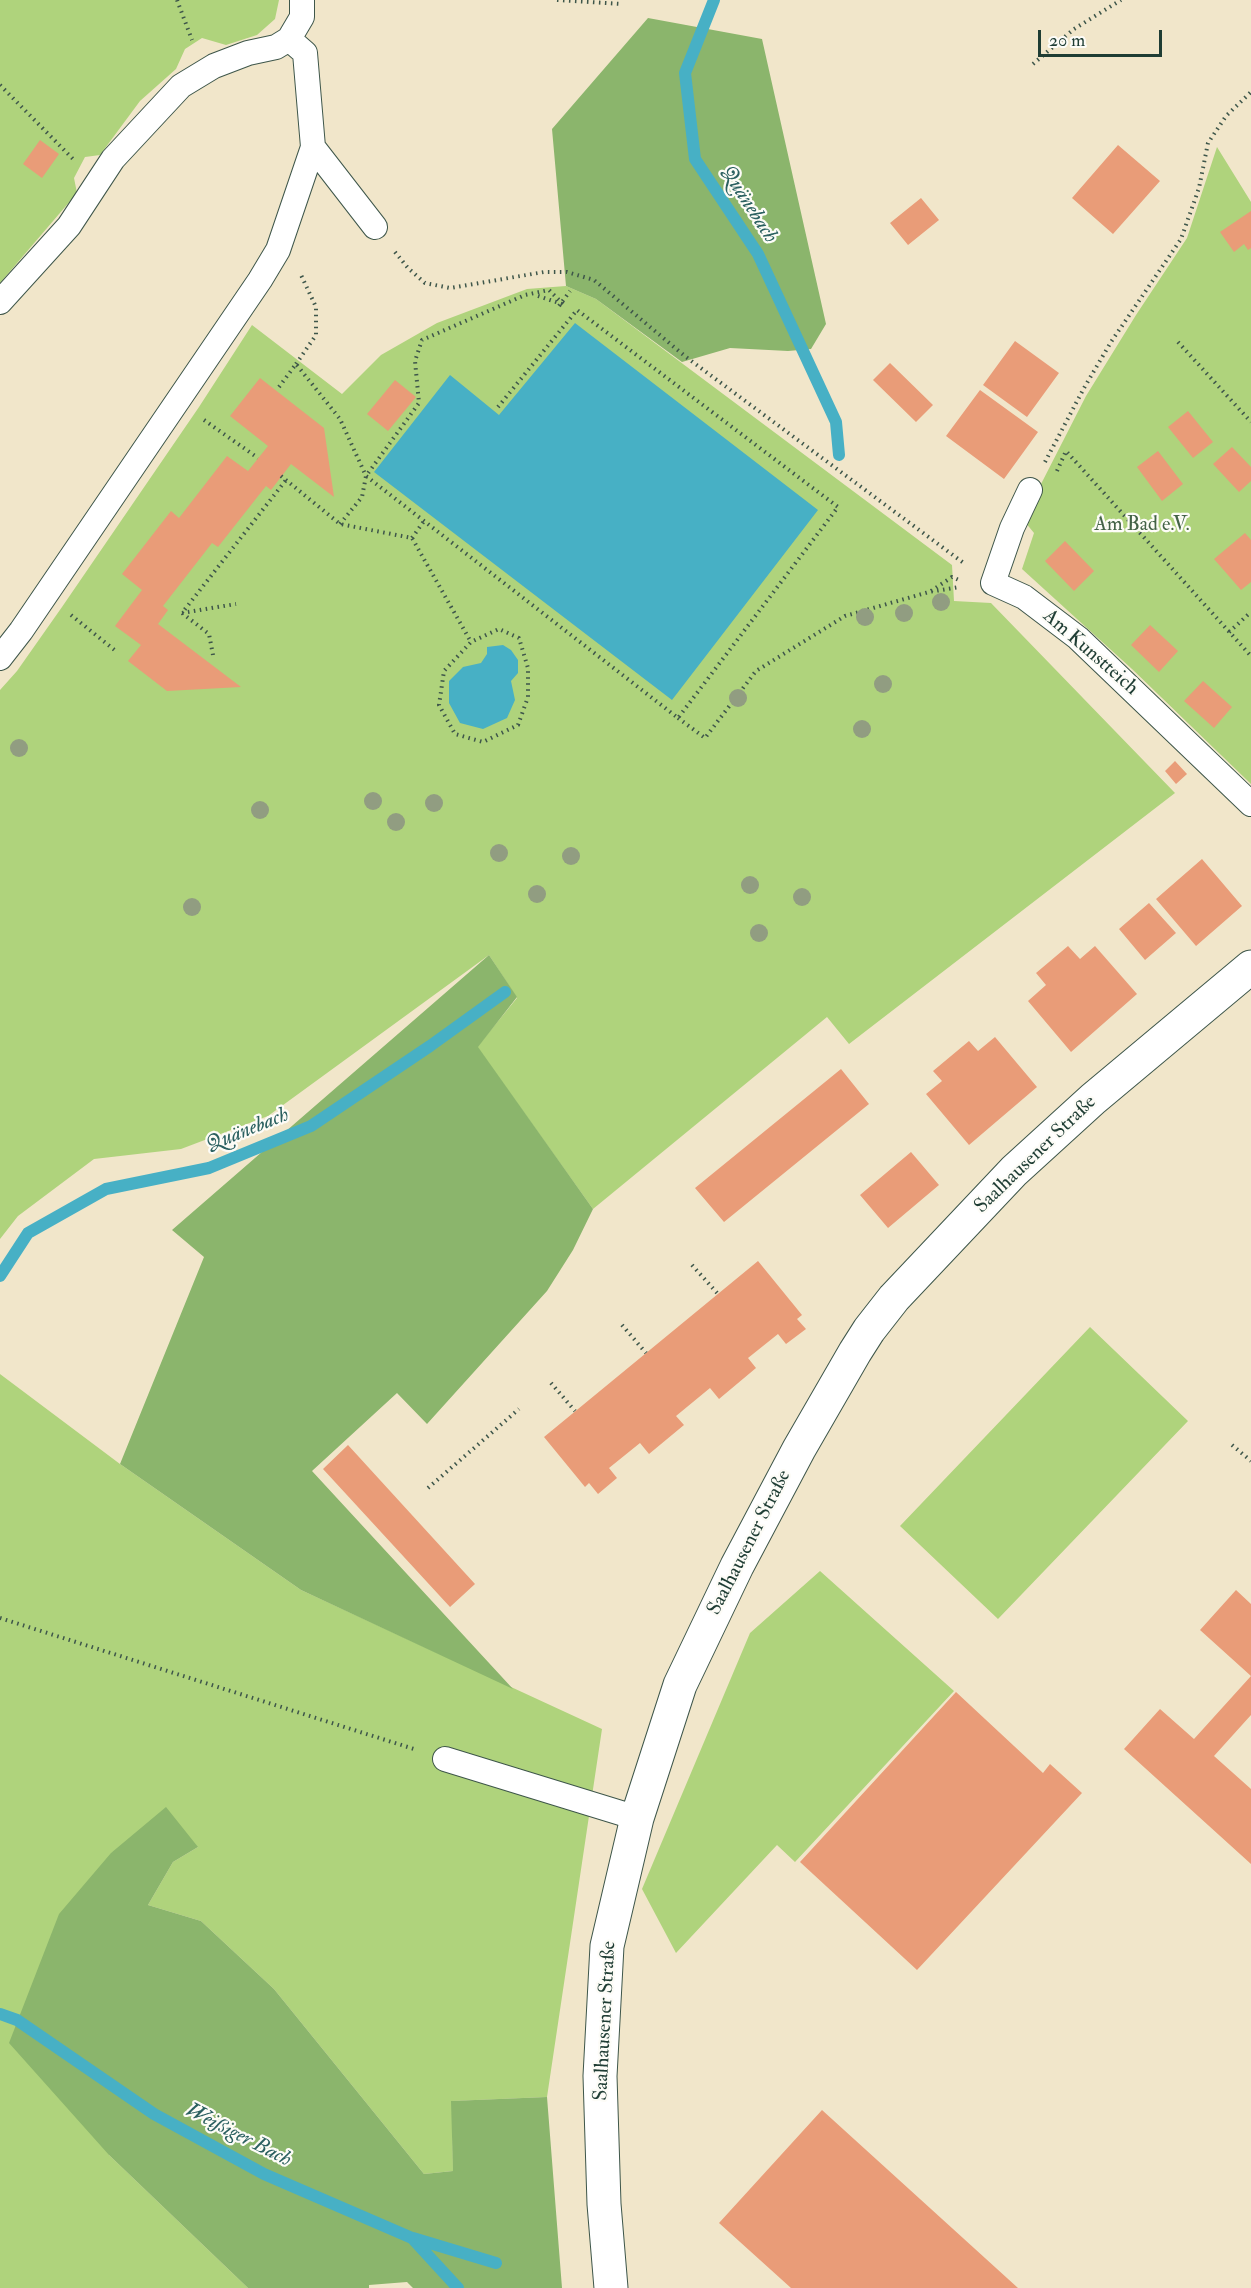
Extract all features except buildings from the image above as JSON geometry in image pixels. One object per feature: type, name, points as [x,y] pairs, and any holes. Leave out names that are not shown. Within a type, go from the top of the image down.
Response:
[{"type":"street","name":"Saalhausener Straße","points":[[611,2288],[604,2204],[600,2076],[607,1946],[637,1818],[680,1685],[737,1566],[793,1459],[869,1330],[894,1298],[1014,1171],[1093,1099],[1251,967]]},
{"type":"lane","points":[[0,302],[69,226],[112,159],[181,86],[214,66],[248,53],[276,47],[289,39],[302,17],[302,0]]},
{"type":"lane","points":[[0,658],[21,631],[279,250],[313,147],[305,53],[289,39]]},
{"type":"lane","points":[[313,147],[375,226]]},
{"type":"lane","points":[[993,583],[1012,528],[1030,490]]},
{"type":"lane","name":"Am Kunstteich","points":[[993,583],[1024,597],[1078,638],[1251,804]]},
{"type":"lane","points":[[445,1759],[637,1818]]},
{"type":"path","points":[[177,0],[193,43]]},
{"type":"path","points":[[557,0],[621,4]]},
{"type":"path","points":[[1033,64],[1074,29],[1121,0]]},
{"type":"path","points":[[0,85],[80,166]]},
{"type":"path","points":[[1062,428],[1111,342],[1181,239],[1199,188],[1208,143],[1226,116],[1251,92]]},
{"type":"path","points":[[375,226],[408,268],[425,283],[450,288],[544,272],[567,272],[594,280],[696,364],[993,583]]},
{"type":"path","points":[[279,250],[300,272],[316,307],[316,335],[279,387]]},
{"type":"path","points":[[340,525],[362,497],[366,476],[419,403],[415,361],[422,340],[525,295],[549,290],[561,305]]},
{"type":"path","points":[[561,305],[570,291]]},
{"type":"path","points":[[538,296],[561,305]]},
{"type":"path","points":[[498,407],[577,310],[837,507],[678,718]]},
{"type":"path","points":[[1178,342],[1251,422]]},
{"type":"path","points":[[296,364],[340,419],[366,476],[705,738],[756,671],[845,616],[929,592],[952,588]]},
{"type":"path","points":[[204,420],[258,458]]},
{"type":"path","points":[[1053,480],[1066,451],[1251,656]]},
{"type":"path","points":[[281,476],[340,525],[412,538]]},
{"type":"path","points":[[182,613],[286,480]]},
{"type":"path","points":[[412,538],[424,521]]},
{"type":"path","points":[[412,538],[471,642]]},
{"type":"path","points":[[929,592],[952,577]]},
{"type":"path","points":[[182,613],[236,604]]},
{"type":"path","points":[[62,608],[117,652]]},
{"type":"path","points":[[1229,632],[1251,612]]},
{"type":"path","points":[[182,613],[209,634],[213,655]]},
{"type":"path","points":[[499,629],[519,638],[528,668],[528,697],[518,725],[483,742],[455,734],[439,705],[444,671],[471,642],[499,629]]},
{"type":"path","points":[[692,1265],[718,1294]]},
{"type":"path","points":[[622,1325],[646,1353]]},
{"type":"path","points":[[551,1383],[575,1411]]},
{"type":"path","points":[[428,1488],[519,1409]]},
{"type":"path","points":[[1232,1445],[1251,1461]]},
{"type":"path","points":[[0,1618],[445,1759]]},
{"type":"green space","points":[[0,0],[279,0],[275,19],[257,35],[226,45],[202,38],[185,49],[176,69],[140,101],[100,155],[85,157],[74,178],[77,193],[0,283]]},
{"type":"green space","points":[[648,18],[762,39],[826,324],[811,349],[788,351],[730,348],[682,362],[596,299],[566,286],[552,129]]},
{"type":"green space","name":"Am Bad e.V.","points":[[1217,147],[1251,202],[1251,784],[1132,669],[1022,569],[1034,533],[1025,522],[1040,486],[1086,396],[1187,238]]},
{"type":"green space","points":[[566,286],[596,299],[952,565],[954,601],[991,603],[1175,793],[849,1044],[827,1017],[593,1209],[477,1047],[517,998],[489,955],[268,1116],[181,1149],[94,1159],[18,1216],[0,1239],[0,690],[17,671],[62,607],[199,407],[252,325],[342,394],[381,355],[437,323],[527,289]]},
{"type":"green space","points":[[489,955],[517,997],[478,1047],[593,1209],[573,1250],[547,1291],[427,1424],[397,1393],[312,1471],[513,1689],[301,1590],[120,1464],[204,1257],[172,1230]]},
{"type":"green space","points":[[1090,1327],[1188,1421],[998,1619],[900,1526]]},
{"type":"green space","points":[[0,1374],[120,1464],[301,1590],[602,1729],[547,2097],[452,2101],[453,2171],[424,2174],[274,1989],[201,1921],[148,1905],[173,1862],[198,1847],[111,1853],[109,2155],[248,2288],[0,2288]]},
{"type":"green space","points":[[820,1571],[954,1691],[795,1862],[777,1845],[676,1953],[642,1889],[750,1633]]},
{"type":"green space","points":[[166,1807],[198,1847],[173,1862],[148,1905],[201,1921],[274,1989],[424,2174],[453,2171],[451,2101],[547,2097],[562,2288],[413,2288],[407,2282],[369,2285],[369,2288],[248,2288],[109,2155],[9,2043],[59,1914],[111,1853]]},
{"type":"water","points":[[575,323],[818,510],[672,700],[374,472],[450,375],[499,415]]},
{"type":"water","points":[[503,645],[511,650],[518,660],[518,673],[511,681],[515,700],[507,718],[483,729],[460,723],[449,703],[449,681],[463,667],[481,663],[487,654],[487,647]]},
{"type":"waterway","name":"Quänebach","points":[[714,0],[685,73],[695,159],[758,254],[836,422],[839,455]]},
{"type":"waterway","name":"Quänebach","points":[[0,1276],[28,1233],[106,1189],[209,1168],[311,1126],[430,1046],[505,992]]},
{"type":"waterway","name":"Weißiger Bach","points":[[0,2014],[17,2020],[154,2114],[264,2174],[412,2238],[458,2288]]},
{"type":"waterway","points":[[413,2238],[496,2263]]}]
